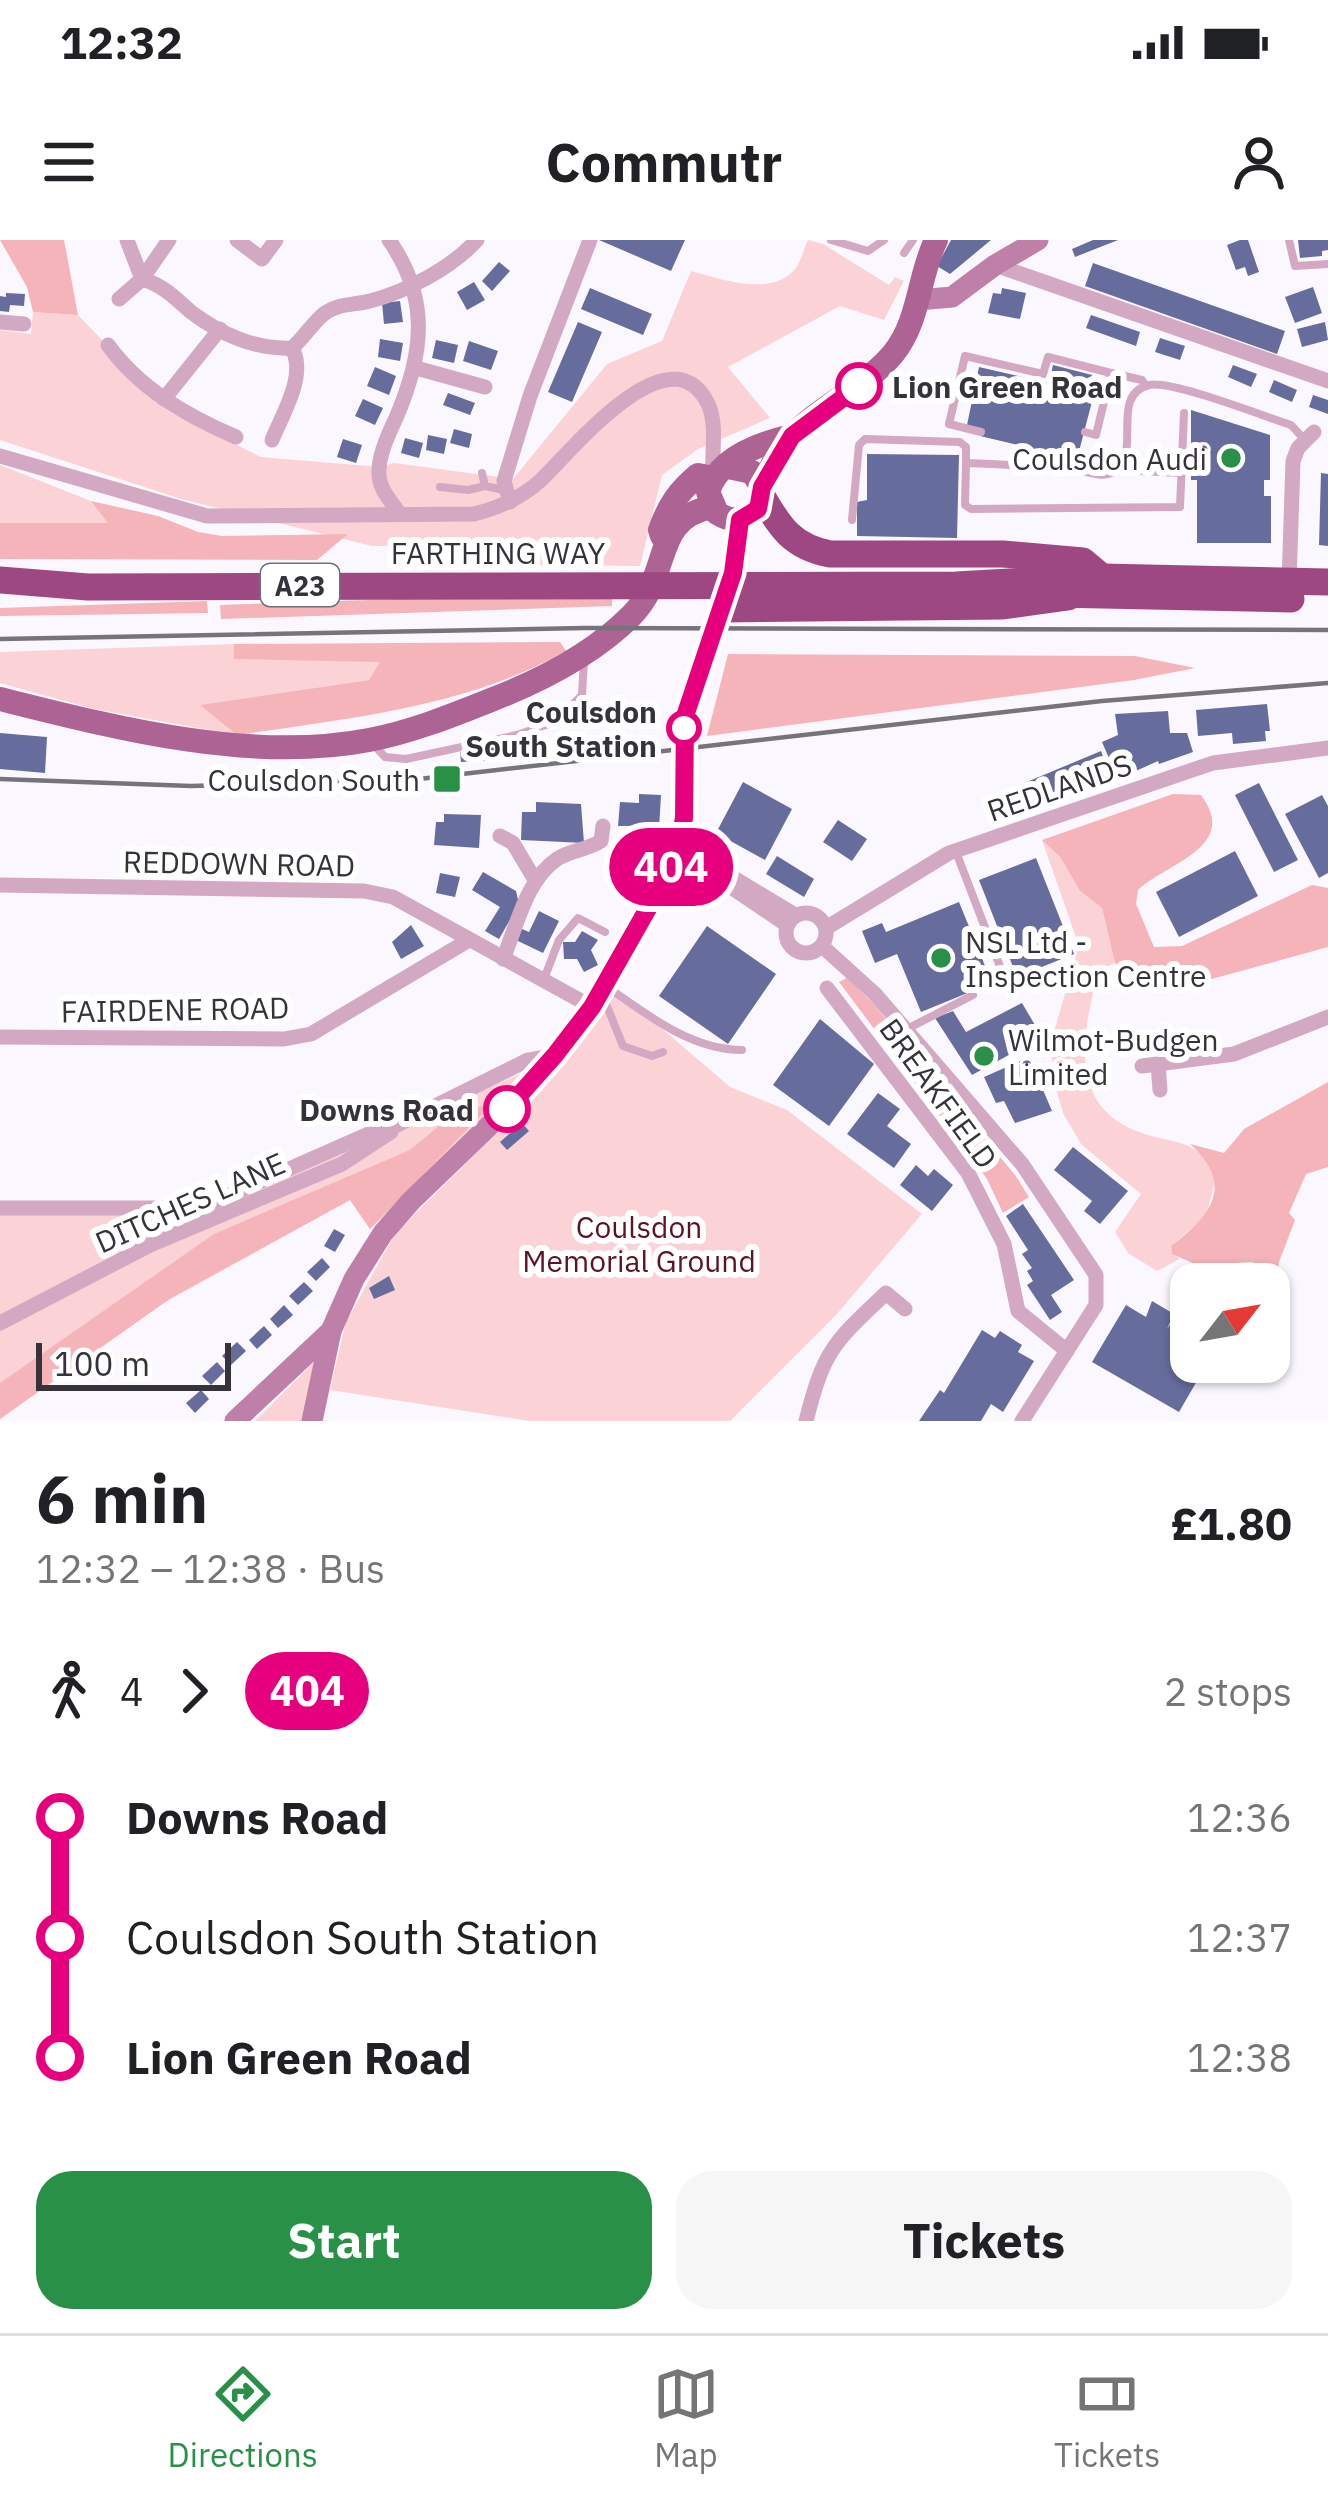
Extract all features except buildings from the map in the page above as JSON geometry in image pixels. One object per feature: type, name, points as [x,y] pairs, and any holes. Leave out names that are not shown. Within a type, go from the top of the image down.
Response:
[{"type":"highway","name":"A23","points":[[742,476],[785,533],[811,550],[830,554],[1003,554],[1083,561],[1102,577]]},
{"type":"highway","name":"FARTHING WAY","points":[[0,580],[88,587],[956,585],[1102,577],[1289,590],[1328,599]]},
{"type":"highway","name":"FARTHING WAY","points":[[997,584],[1069,597],[1289,590],[1328,582]]},
{"type":"highway","name":"A23","points":[[722,609],[1003,606],[1069,597]]},
{"type":"main road","points":[[742,476],[758,509],[740,520],[724,518],[712,507],[708,492],[742,476],[881,367],[903,340],[936,240]]},
{"type":"main road","points":[[919,300],[946,300],[1038,240]]},
{"type":"main road","points":[[665,544],[660,530],[670,503],[698,475],[742,476],[792,436]]},
{"type":"main road","points":[[0,699],[130,731],[246,745],[372,744],[521,688],[584,658],[645,600],[659,574],[665,544],[685,514],[712,507]]},
{"type":"main road","points":[[312,1421],[332,1331],[354,1279],[396,1216],[555,1055],[599,995],[678,852],[684,818],[685,716],[733,573],[740,520]]},
{"type":"main road","points":[[235,1421],[332,1331]]},
{"type":"street","points":[[127,240],[142,279]]},
{"type":"street","points":[[119,299],[142,279],[169,240]]},
{"type":"street","points":[[237,240],[262,259],[277,240]]},
{"type":"street","points":[[389,240],[412,284],[418,330],[416,368],[380,467],[379,480],[399,513]]},
{"type":"street","points":[[142,279],[159,284],[220,329],[257,346],[292,348],[325,314],[412,284],[460,258],[477,240]]},
{"type":"street","points":[[507,497],[504,481],[530,396],[590,240]]},
{"type":"street","points":[[995,265],[1328,381]]},
{"type":"street","points":[[0,322],[24,324]]},
{"type":"street","points":[[164,398],[220,329]]},
{"type":"street","points":[[108,345],[129,370],[186,414],[236,437]]},
{"type":"street","points":[[272,440],[298,371],[292,348]]},
{"type":"street","points":[[416,368],[485,387]]},
{"type":"street","points":[[0,456],[207,517],[474,514],[538,483],[606,413],[644,387],[666,380],[697,390],[708,405],[712,430],[742,476]]},
{"type":"street","points":[[712,430],[742,476]]},
{"type":"street","points":[[1289,590],[1293,461],[1315,434]]},
{"type":"street","name":"REDLANDS","points":[[824,937],[898,881],[956,851],[1214,763],[1328,748]]},
{"type":"street","points":[[503,959],[535,880],[570,851],[601,842],[603,826]]},
{"type":"street","points":[[500,836],[518,850],[535,880]]},
{"type":"street","points":[[678,852],[791,920],[814,914],[824,937],[1022,1164],[1096,1276],[1096,1305],[1022,1421]]},
{"type":"street","name":"REDDOWN ROAD","points":[[0,885],[344,889],[393,897],[543,980],[599,995]]},
{"type":"street","points":[[791,920],[789,944],[799,952],[811,953],[824,937]]},
{"type":"street","name":"FAIRDENE ROAD","points":[[0,1037],[284,1039],[311,1034],[469,940]]},
{"type":"street","name":"BREAKFIELD","points":[[827,988],[968,1173],[1004,1244],[1018,1311],[1067,1351]]},
{"type":"street","points":[[1160,1090],[1150,1065],[1234,1054],[1328,1017]]},
{"type":"street","name":"DITCHES LANE","points":[[0,1323],[224,1206],[342,1165],[397,1125],[528,1060],[555,1055]]},
{"type":"street","points":[[0,1208],[224,1206]]},
{"type":"street","points":[[806,1421],[818,1376],[839,1337],[886,1293],[904,1309]]},
{"type":"lane","points":[[832,240],[868,251],[884,240]]},
{"type":"lane","points":[[904,254],[913,240]]},
{"type":"lane","points":[[1288,240],[1294,266],[1328,264]]},
{"type":"lane","points":[[981,432],[949,424],[965,356],[1043,374],[1048,357],[1142,380],[1146,386]]},
{"type":"lane","points":[[1085,432],[1096,435],[1111,373]]},
{"type":"lane","points":[[1116,470],[1125,457],[1129,405],[1146,386],[1170,387],[1315,434]]},
{"type":"lane","points":[[955,399],[971,404]]},
{"type":"lane","points":[[852,520],[860,445],[865,440],[961,442],[966,448],[965,505],[970,509],[1177,508],[1181,504],[1184,413]]},
{"type":"lane","points":[[966,463],[1031,464],[1102,475],[1116,470],[1182,473]]},
{"type":"lane","points":[[482,473],[485,486]]},
{"type":"lane","points":[[440,487],[485,486],[507,497]]},
{"type":"lane","points":[[372,744],[385,757],[406,759],[557,721],[582,694],[584,658]]},
{"type":"lane","points":[[956,851],[1001,969]]},
{"type":"lane","points":[[543,980],[560,940],[578,918],[605,932]]},
{"type":"lane","points":[[599,995],[691,1039],[717,1049],[742,1050]]},
{"type":"lane","points":[[599,995],[623,1046],[652,1056],[662,1052]]},
{"type":"lane","points":[[905,1030],[973,995]]},
{"type":"green space","points":[[808,240],[823,244],[889,285],[895,277],[904,281],[884,320],[840,306],[728,367],[770,418],[698,449],[662,475],[640,566],[448,564],[472,546],[372,546],[181,499],[0,440],[0,330],[31,334],[33,312],[78,315],[172,413],[261,457],[380,467],[394,463],[513,479],[607,364],[662,341],[691,271],[746,284],[774,282],[796,268]]},
{"type":"green space","points":[[0,465],[91,501],[110,523],[0,523]]},
{"type":"green space","points":[[234,644],[235,659],[381,661],[369,680],[202,705],[237,735],[94,709],[0,683],[0,652]]},
{"type":"green space","points":[[1042,840],[1060,857],[1080,891],[1102,908],[1115,963],[1099,970],[1088,1017],[1085,1041],[1090,1086],[1117,1121],[1195,1149],[1215,1181],[1206,1216],[1171,1246],[1180,1259],[1157,1271],[1128,1253],[1115,1232],[1141,1194],[1081,1144],[1063,1113],[1054,1081],[1051,1042],[1079,946]]},
{"type":"green space","name":"Coulsdon Memorial Ground","points":[[616,989],[730,1087],[787,1110],[922,1214],[836,1315],[730,1421],[530,1421],[330,1390],[346,1322],[395,1234],[554,1075]]},
{"type":"green space","points":[[533,1068],[370,1229],[350,1200],[151,1310],[0,1419],[0,1215],[181,1212],[290,1175]]},
{"type":"green space","points":[[314,1362],[302,1421],[255,1421]]},
{"type":"shaded area","points":[[0,240],[64,240],[78,315],[33,312],[27,287]]},
{"type":"shaded area","points":[[91,501],[222,536],[348,534],[317,560],[0,559],[0,523],[108,523]]},
{"type":"shaded area","points":[[612,592],[612,606],[221,619],[220,605]]},
{"type":"shaded area","points":[[207,601],[208,613],[0,616],[0,608]]},
{"type":"shaded area","points":[[560,642],[566,651],[528,670],[448,698],[364,716],[237,735],[200,705],[369,680],[380,662],[234,659],[234,644]]},
{"type":"shaded area","points":[[728,654],[1135,656],[1195,668],[707,736]]},
{"type":"shaded area","points":[[1173,794],[1201,795],[1211,813],[1212,828],[1195,852],[1138,890],[1136,904],[1154,947],[1182,946],[1312,885],[1328,888],[1328,947],[1179,988],[1132,981],[1115,963],[1102,908],[1080,891],[1060,857],[1042,840]]},
{"type":"shaded area","points":[[847,978],[872,1002],[1029,1197],[1003,1213],[987,1179],[839,982]]},
{"type":"shaded area","points":[[1328,1082],[1328,1167],[1306,1174],[1289,1213],[1295,1220],[1279,1263],[1192,1263],[1172,1254],[1171,1246],[1198,1223],[1213,1199],[1212,1173],[1190,1144],[1224,1153],[1244,1129]]},
{"type":"shaded area","points":[[491,1105],[370,1229],[350,1200],[171,1298],[0,1419],[0,1383],[214,1234],[410,1150],[444,1116]]},
{"type":"railway","points":[[0,639],[585,628],[1328,630]]},
{"type":"railway","points":[[0,779],[191,786],[419,779],[1102,701],[1328,683]]},
{"type":"bus line","name":"404","points":[[507,1109],[592,1007],[676,859],[684,818],[685,716],[733,573],[740,520],[758,509],[762,487],[792,436],[859,386]]},
{"type":"place","name":"Lion Green Road","points":[[859,386]]},
{"type":"place","name":"Coulsdon Audi","points":[[1231,458]]},
{"type":"place","name":"Coulsdon South Station","points":[[684,728]]},
{"type":"place","name":"Coulsdon South","points":[[447,779]]},
{"type":"place","name":"NSL Ltd - Inspection Centre","points":[[941,958]]},
{"type":"place","name":"Wilmot-Budgen Limited","points":[[984,1056]]},
{"type":"place","name":"Downs Road","points":[[507,1109]]}]
